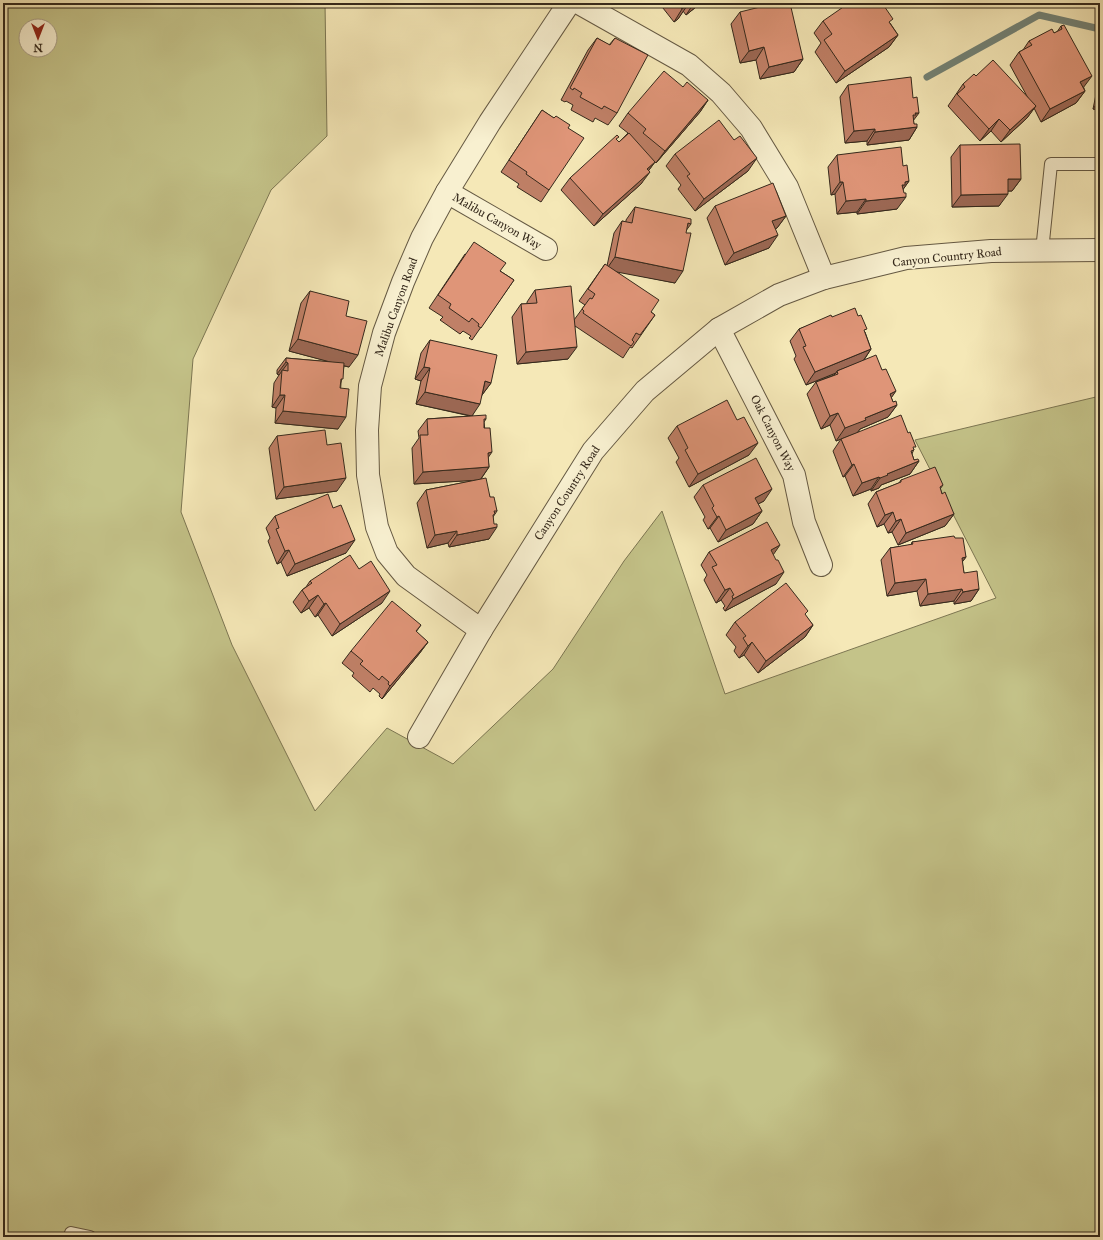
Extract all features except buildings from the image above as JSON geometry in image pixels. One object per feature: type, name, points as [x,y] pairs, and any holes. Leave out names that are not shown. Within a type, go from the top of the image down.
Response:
[{"type":"street","name":"Malibu Canyon Road","points":[[481,630],[406,576],[387,553],[377,527],[368,475],[370,386],[384,333],[403,282],[422,238],[447,192],[490,122],[569,3]]},
{"type":"street","points":[[579,3],[689,65],[721,93],[751,128],[787,187],[824,278]]},
{"type":"street","name":"Malibu Canyon Way","points":[[447,192],[546,249]]},
{"type":"street","name":"Canyon Country Road","points":[[419,737],[481,630],[593,451],[645,391],[719,328],[779,295],[824,278],[906,258],[990,251],[1100,250]]},
{"type":"street","name":"Oak Canyon Way","points":[[719,328],[794,475],[804,522],[821,565]]},
{"type":"lane","points":[[1042,251],[1051,164],[1100,164]]},
{"type":"lane","points":[[70,1237],[71,1233],[90,1237]]},
{"type":"shaded area","points":[[3,3],[325,3],[327,136],[271,190],[193,359],[181,512],[232,645],[315,811],[387,728],[453,764],[553,669],[624,561],[662,511],[725,694],[996,598],[915,440],[1100,396],[1100,1237],[3,1237]]},
{"type":"waterway","points":[[927,77],[1039,15],[1100,29]]}]
